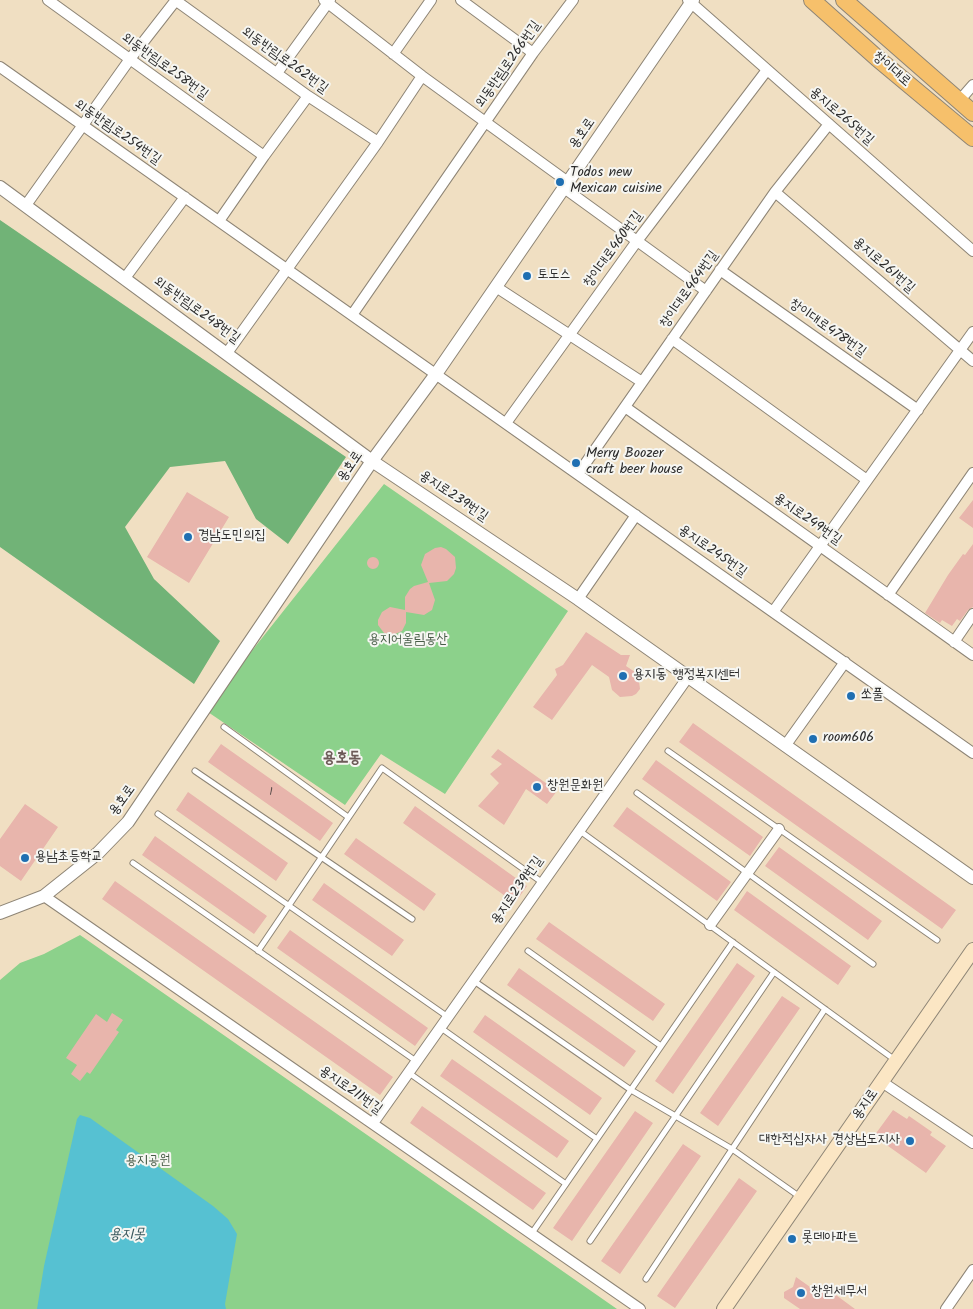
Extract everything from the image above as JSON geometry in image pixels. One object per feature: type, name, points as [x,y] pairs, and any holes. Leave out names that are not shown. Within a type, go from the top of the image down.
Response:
[{"type":"main road","name":"창이대로","points":[[812,0],[973,138]]},
{"type":"main road","name":"창이대로","points":[[844,0],[973,113]]},
{"type":"main road","name":"용지로","points":[[724,1309],[973,950]]},
{"type":"street","name":"외동반림로258번길","points":[[48,0],[264,156]]},
{"type":"street","points":[[26,205],[130,59],[176,0]]},
{"type":"street","name":"외동반림로262번길","points":[[176,0],[308,96],[378,142]]},
{"type":"street","points":[[393,54],[432,0]]},
{"type":"street","points":[[461,0],[534,52]]},
{"type":"street","name":"외동반림로266번길","points":[[486,121],[573,0]]},
{"type":"street","points":[[277,73],[327,1]]},
{"type":"street","name":"외동반림로266번길","points":[[327,1],[422,76],[486,121],[637,241],[706,291]]},
{"type":"street","name":"용지로265번길","points":[[691,1],[766,70],[973,251]]},
{"type":"street","name":"용호로","points":[[0,913],[44,896],[98,853],[128,822],[372,461],[436,374],[691,1]]},
{"type":"street","name":"외동반림로254번길","points":[[0,67],[436,374]]},
{"type":"street","name":"창이대로460번길","points":[[506,423],[637,241],[766,70]]},
{"type":"street","points":[[227,353],[378,142],[422,76]]},
{"type":"street","points":[[959,101],[973,85]]},
{"type":"street","points":[[218,221],[308,96]]},
{"type":"street","points":[[352,315],[486,121]]},
{"type":"street","name":"창이대로464번길","points":[[578,474],[775,192],[829,124]]},
{"type":"street","name":"외동반림로248번길","points":[[0,187],[372,461]]},
{"type":"street","name":"용지로261번길","points":[[775,192],[973,361]]},
{"type":"street","points":[[125,278],[184,197]]},
{"type":"street","name":"창이대로478번길","points":[[720,270],[918,410]]},
{"type":"street","points":[[496,287],[642,382]]},
{"type":"street","points":[[773,612],[973,332]]},
{"type":"street","points":[[672,339],[867,480]]},
{"type":"street","name":"용지로245번길","points":[[436,374],[973,753]]},
{"type":"street","name":"용지로249번길","points":[[625,407],[973,655]]},
{"type":"street","name":"용지로239번길","points":[[372,461],[578,599],[973,878]]},
{"type":"street","points":[[888,595],[973,473]]},
{"type":"street","points":[[578,599],[636,515]]},
{"type":"street","points":[[954,642],[973,614]]},
{"type":"street","points":[[786,746],[844,662]]},
{"type":"street","name":"용지로239번길","points":[[373,1123],[688,677]]},
{"type":"street","points":[[710,925],[779,829]]},
{"type":"street","name":"용지로211번길","points":[[44,896],[640,1309]]},
{"type":"street","points":[[882,1082],[973,1144]]},
{"type":"street","points":[[946,1309],[973,1270]]},
{"type":"lane","points":[[224,728],[348,817]]},
{"type":"lane","points":[[668,751],[937,940]]},
{"type":"lane","points":[[258,950],[382,768],[543,883]]},
{"type":"lane","points":[[195,771],[412,919]]},
{"type":"lane","points":[[637,793],[873,964]]},
{"type":"lane","points":[[158,814],[448,1016]]},
{"type":"lane","points":[[580,831],[897,1061]]},
{"type":"lane","points":[[133,863],[416,1062]]},
{"type":"lane","points":[[532,1233],[733,942]]},
{"type":"lane","points":[[528,951],[661,1046]]},
{"type":"lane","points":[[590,1241],[774,972]]},
{"type":"lane","points":[[473,981],[631,1090],[732,1149],[802,1198]]},
{"type":"lane","points":[[646,1278],[825,1009]]},
{"type":"lane","points":[[440,1028],[597,1139]]},
{"type":"lane","points":[[408,1073],[566,1184]]},
{"type":"green space","points":[[0,220],[346,457],[288,544],[256,519],[225,461],[170,467],[125,527],[154,579],[220,641],[194,684],[0,547]]},
{"type":"green space","name":"용지어울림동산","points":[[384,484],[568,611],[445,794],[381,754],[345,805],[205,710]]},
{"type":"green space","name":"용지공원","points":[[80,935],[617,1309],[0,1309],[0,980],[20,963],[44,954]]},
{"type":"water","name":"용지못","points":[[80,1115],[90,1118],[213,1206],[228,1219],[237,1234],[225,1304],[226,1309],[37,1309],[44,1266],[77,1119]]},
{"type":"building","name":"경남도민의집","points":[[187,492],[229,517],[189,583],[147,557]]},
{"type":"building","points":[[973,500],[973,528],[959,518]]},
{"type":"building","points":[[973,544],[973,607],[968,610],[960,621],[957,619],[952,626],[942,620],[940,623],[925,613],[948,575],[963,554],[965,555]]},
{"type":"building","points":[[441,547],[455,557],[456,568],[454,574],[447,581],[429,583],[435,600],[432,610],[424,615],[406,612],[406,623],[402,631],[393,635],[384,633],[378,625],[382,612],[390,607],[405,610],[405,597],[410,589],[428,582],[421,565],[425,554]]},
{"type":"building","points":[[373,557],[379,563],[373,569],[367,563]]},
{"type":"building","name":"용지동 행정복지센터","points":[[586,632],[621,655],[630,655],[626,666],[638,674],[640,689],[632,696],[620,697],[612,690],[609,677],[592,665],[552,720],[533,707],[557,675],[555,669],[563,665]]},
{"type":"building","points":[[693,723],[956,910],[942,929],[679,742]]},
{"type":"building","points":[[221,744],[333,823],[320,841],[208,762]]},
{"type":"building","name":"창원문화원","points":[[498,749],[557,791],[547,804],[526,789],[504,825],[478,806],[499,783],[490,774],[502,764],[491,757]]},
{"type":"building","points":[[656,760],[763,837],[750,856],[642,779]]},
{"type":"building","points":[[188,792],[288,863],[276,881],[176,810]]},
{"type":"building","points":[[25,804],[58,827],[21,881],[0,866],[0,839]]},
{"type":"building","points":[[415,806],[527,886],[515,903],[403,823]]},
{"type":"building","points":[[627,807],[731,882],[717,901],[613,826]]},
{"type":"building","points":[[155,836],[267,916],[254,934],[142,855]]},
{"type":"building","points":[[356,838],[436,894],[424,911],[344,854]]},
{"type":"building","points":[[779,847],[882,921],[868,940],[765,866]]},
{"type":"building","points":[[115,881],[393,1077],[380,1095],[102,899]]},
{"type":"building","points":[[324,883],[404,940],[392,956],[312,900]]},
{"type":"building","points":[[747,891],[851,966],[838,985],[734,910]]},
{"type":"building","points":[[549,922],[665,1004],[653,1021],[536,939]]},
{"type":"building","points":[[290,930],[428,1028],[415,1046],[277,948]]},
{"type":"building","points":[[737,963],[755,976],[673,1094],[655,1081]]},
{"type":"building","points":[[519,968],[636,1051],[624,1067],[507,985]]},
{"type":"building","points":[[782,996],[800,1008],[718,1126],[700,1113]]},
{"type":"building","points":[[112,1013],[123,1020],[116,1030],[119,1032],[90,1074],[87,1072],[80,1081],[71,1074],[77,1065],[66,1058],[96,1014],[107,1022]]},
{"type":"building","points":[[485,1015],[602,1098],[590,1115],[473,1032]]},
{"type":"building","points":[[452,1059],[569,1141],[557,1158],[440,1076]]},
{"type":"building","points":[[422,1106],[546,1193],[533,1210],[410,1123]]},
{"type":"building","name":"대한적십자사 경상남도지사","points":[[893,1110],[907,1119],[909,1116],[932,1132],[930,1135],[946,1146],[926,1173],[874,1136]]},
{"type":"building","points":[[635,1111],[653,1123],[572,1241],[553,1228]]},
{"type":"building","points":[[683,1144],[701,1156],[620,1274],[601,1261]]},
{"type":"building","points":[[739,1178],[757,1191],[675,1308],[657,1296]]},
{"type":"building","name":"창원세무서","points":[[796,1277],[820,1294],[825,1287],[855,1309],[800,1309],[784,1298],[784,1292],[793,1287]]},
{"type":"place","name":"Todos new Mexican cuisine","points":[[560,182]]},
{"type":"place","name":"토도스","points":[[527,276]]},
{"type":"place","name":"Merry Boozer craft beer house","points":[[576,463]]},
{"type":"place","name":"경남도민의집","points":[[188,537]]},
{"type":"place","name":"용지동 행정복지센터","points":[[623,676]]},
{"type":"place","name":"쏘풀","points":[[851,696]]},
{"type":"place","name":"room606","points":[[813,739]]},
{"type":"place","name":"창원문화원","points":[[537,787]]},
{"type":"place","name":"용남초등학교","points":[[25,858]]},
{"type":"place","name":"대한적십자사 경상남도지사","points":[[910,1141]]},
{"type":"place","name":"롯데아파트","points":[[792,1239]]},
{"type":"place","name":"창원세무서","points":[[801,1293]]},
{"type":"district","name":"용호동","points":[[342,759]]}]
